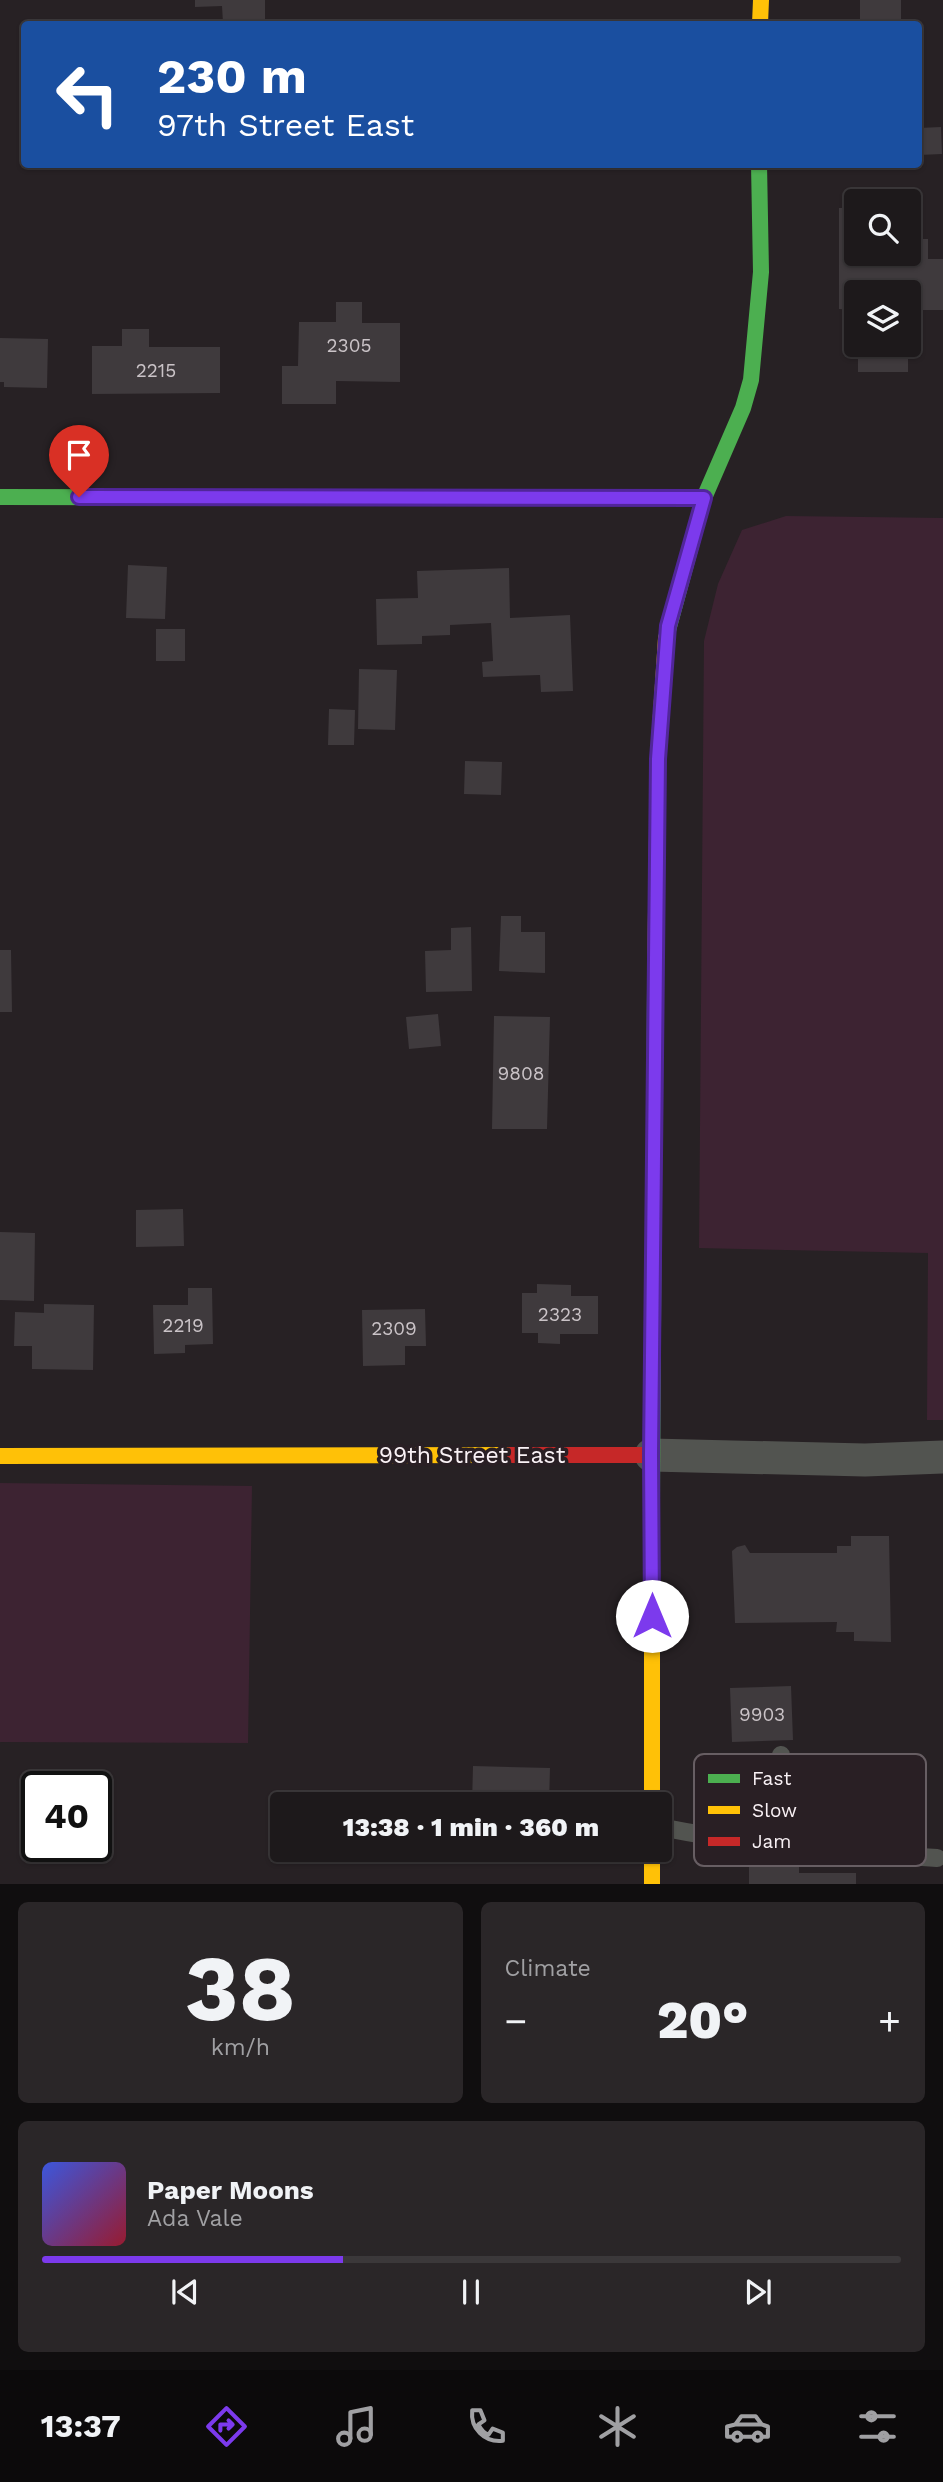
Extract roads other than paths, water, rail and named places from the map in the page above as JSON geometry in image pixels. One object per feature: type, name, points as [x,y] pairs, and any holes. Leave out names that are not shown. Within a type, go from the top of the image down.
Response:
[{"type":"street","points":[[760,21],[761,0]]},
{"type":"street","points":[[652,1792],[651,1455],[658,759],[662,670],[668,626],[704,498],[743,408],[751,380],[761,272],[759,168]]},
{"type":"street","points":[[0,497],[704,498]]},
{"type":"street","name":"99th Street East","points":[[0,1456],[651,1455],[865,1460],[943,1457]]},
{"type":"street","points":[[652,1862],[652,1884]]},
{"type":"lane","points":[[672,1829],[694,1834]]},
{"type":"lane","points":[[926,1857],[937,1858]]}]
